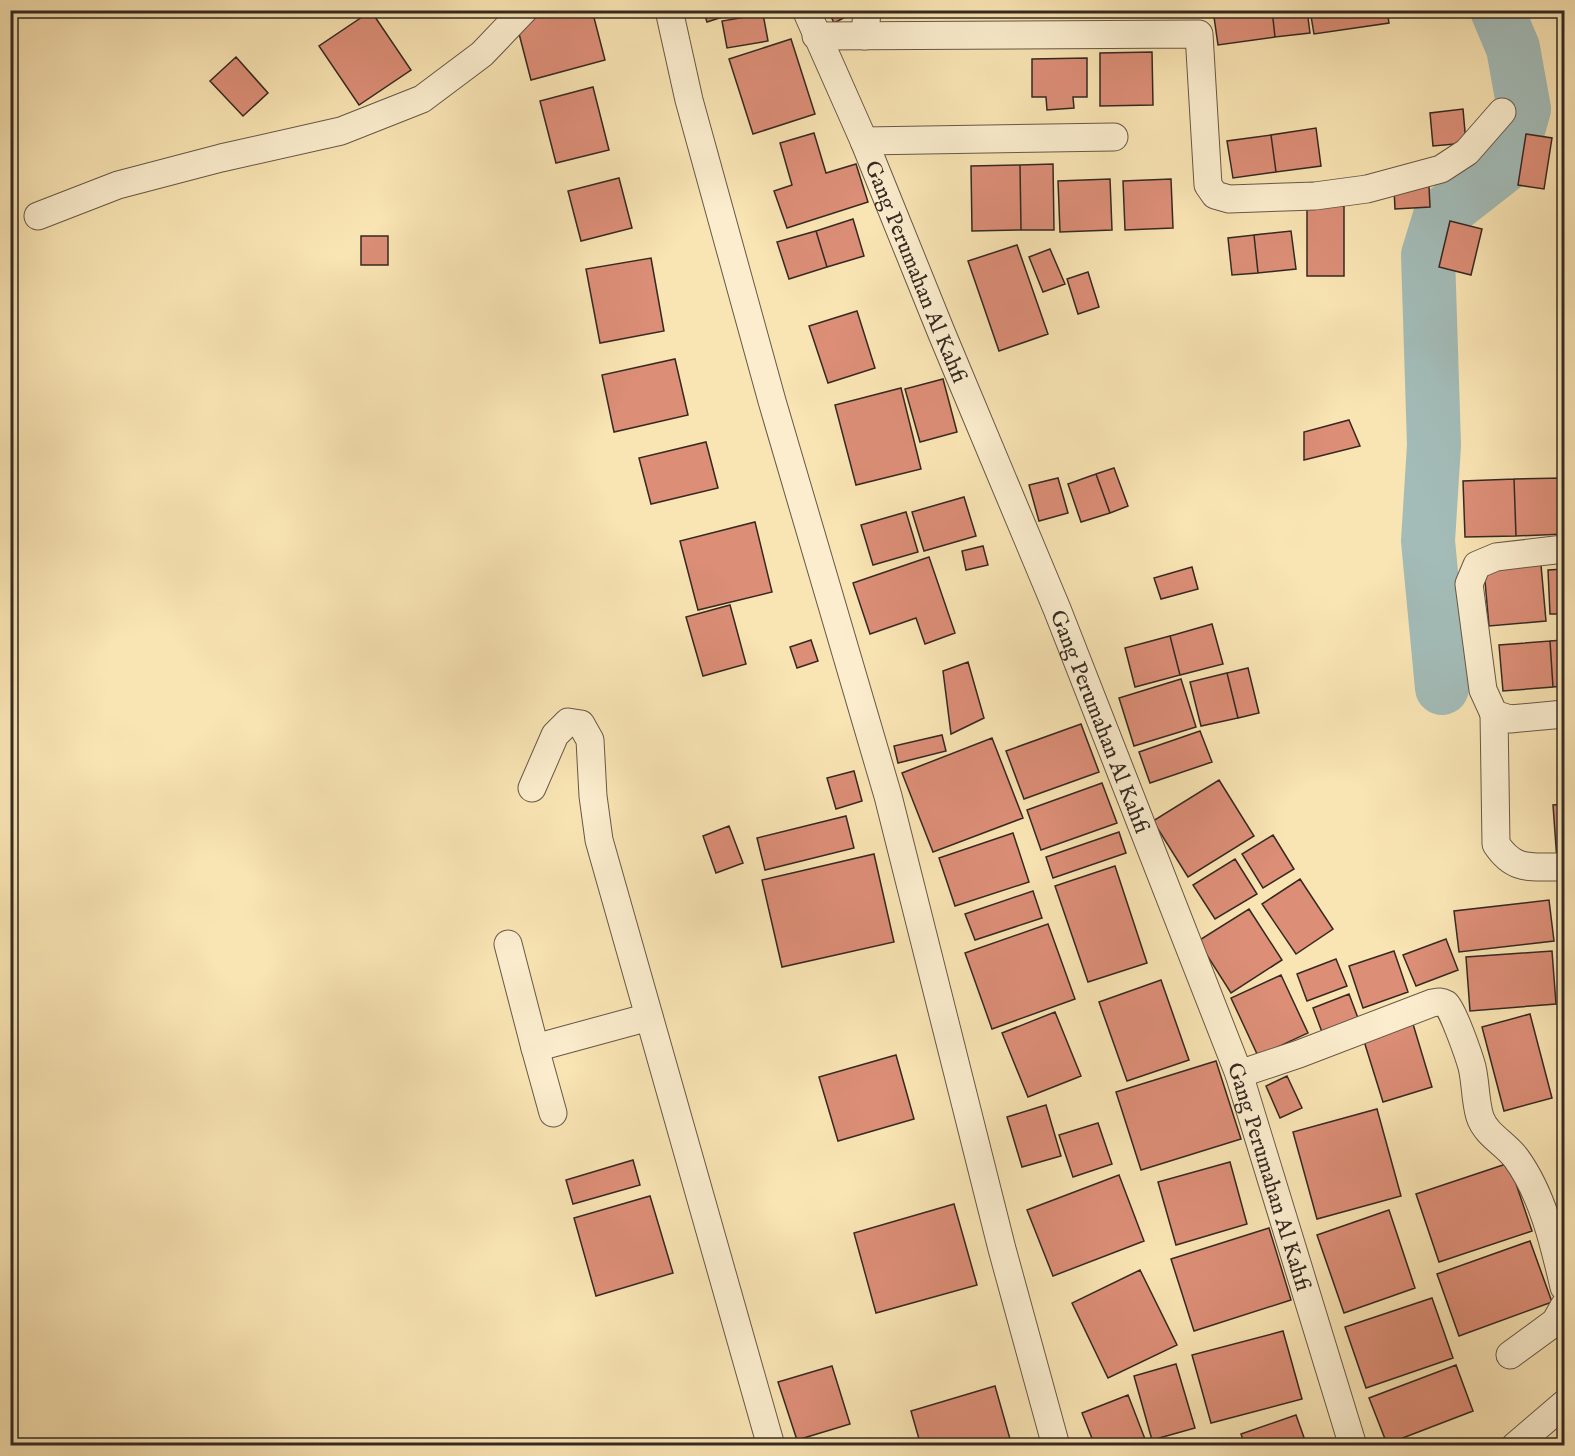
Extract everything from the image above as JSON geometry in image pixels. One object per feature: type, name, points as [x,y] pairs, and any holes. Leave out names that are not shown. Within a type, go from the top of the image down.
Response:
[{"type":"street","points":[[39,216],[118,184],[341,131],[422,99],[482,54],[524,10]]},
{"type":"street","points":[[669,10],[689,100],[769,390],[888,796],[1002,1249],[1056,1446]]},
{"type":"street","name":"Gang Perumahan Al Kahfi","points":[[806,10],[864,141],[942,334],[1058,609],[1239,1074],[1353,1446]]},
{"type":"street","points":[[816,36],[866,23],[1198,22],[1208,184],[1215,195],[1229,199],[1315,196],[1367,189],[1441,170],[1467,152],[1502,112]]},
{"type":"street","points":[[864,141],[1114,137]]},
{"type":"street","points":[[1564,549],[1496,557],[1478,565],[1469,584],[1482,690],[1494,714],[1496,844],[1505,857],[1516,865],[1564,867]]},
{"type":"street","points":[[1494,714],[1510,719],[1564,714]]},
{"type":"street","points":[[532,788],[555,735],[568,722],[581,724],[590,740],[593,796],[599,840],[771,1446]]},
{"type":"street","points":[[508,944],[552,1113]]},
{"type":"street","points":[[1239,1074],[1299,1054],[1432,1003],[1442,1002],[1448,1006],[1454,1016],[1472,1067],[1480,1119],[1489,1133],[1516,1158],[1534,1189],[1544,1214],[1564,1287]]},
{"type":"street","points":[[535,1048],[649,1017]]},
{"type":"street","points":[[1510,1355],[1555,1322],[1564,1306]]},
{"type":"street","points":[[1515,1446],[1564,1404]]},
{"type":"building","points":[[562,10],[592,10],[605,60],[531,80],[516,22]]},
{"type":"building","points":[[703,10],[744,10],[707,22]]},
{"type":"building","points":[[828,10],[859,10],[834,23]]},
{"type":"building","points":[[1213,10],[1272,10],[1275,37],[1218,45]]},
{"type":"building","points":[[1272,10],[1307,10],[1310,33],[1275,37]]},
{"type":"building","points":[[1310,10],[1387,10],[1389,23],[1314,34]]},
{"type":"building","points":[[371,11],[411,70],[359,105],[319,46]]},
{"type":"building","points":[[763,14],[768,41],[727,48],[722,21]]},
{"type":"building","points":[[791,39],[815,114],[753,134],[729,59]]},
{"type":"building","points":[[1152,52],[1153,105],[1100,106],[1100,53]]},
{"type":"building","points":[[236,57],[268,93],[243,116],[210,81]]},
{"type":"building","points":[[1087,58],[1087,97],[1073,97],[1074,108],[1047,110],[1046,97],[1032,97],[1032,59]]},
{"type":"building","points":[[593,87],[609,150],[556,163],[540,101]]},
{"type":"building","points":[[1463,109],[1466,143],[1433,146],[1430,113]]},
{"type":"building","points":[[1316,128],[1321,166],[1276,172],[1271,135]]},
{"type":"building","points":[[814,133],[826,173],[856,164],[868,202],[787,228],[774,191],[792,185],[780,143]]},
{"type":"building","points":[[1526,134],[1552,138],[1544,189],[1518,185]]},
{"type":"building","points":[[1271,135],[1276,172],[1233,178],[1227,141]]},
{"type":"building","points":[[1053,164],[1054,230],[1021,230],[1020,165]]},
{"type":"building","points":[[1020,165],[1021,230],[972,231],[971,166]]},
{"type":"building","points":[[619,178],[632,228],[581,241],[568,191]]},
{"type":"building","points":[[1110,179],[1112,230],[1060,232],[1058,181]]},
{"type":"building","points":[[1171,179],[1173,228],[1125,230],[1123,181]]},
{"type":"building","points":[[1429,186],[1430,207],[1395,209],[1394,188]]},
{"type":"building","points":[[1307,206],[1344,206],[1344,276],[1307,276]]},
{"type":"building","points":[[853,219],[864,256],[827,267],[816,231]]},
{"type":"building","points":[[1450,221],[1482,229],[1471,275],[1439,267]]},
{"type":"building","points":[[816,231],[827,267],[789,279],[777,242]]},
{"type":"building","points":[[1291,231],[1296,269],[1258,273],[1254,235]]},
{"type":"building","points":[[1254,235],[1258,273],[1232,275],[1228,238]]},
{"type":"building","points":[[361,236],[388,236],[388,265],[361,265]]},
{"type":"building","points":[[1017,245],[1048,334],[999,351],[968,261]]},
{"type":"building","points":[[1050,249],[1065,284],[1043,292],[1029,257]]},
{"type":"building","points":[[651,258],[664,331],[600,343],[586,269]]},
{"type":"building","points":[[1088,272],[1099,307],[1078,314],[1067,279]]},
{"type":"building","points":[[857,311],[875,368],[828,383],[809,326]]},
{"type":"building","points":[[675,359],[688,415],[614,432],[602,375]]},
{"type":"building","points":[[943,379],[957,432],[920,442],[905,389]]},
{"type":"building","points":[[901,388],[921,469],[856,485],[835,405]]},
{"type":"building","points":[[1349,420],[1360,446],[1304,460],[1304,432]]},
{"type":"building","points":[[706,442],[718,488],[651,504],[639,458]]},
{"type":"building","points":[[1114,468],[1128,506],[1110,513],[1096,474]]},
{"type":"building","points":[[1096,474],[1110,513],[1081,522],[1068,484]]},
{"type":"building","points":[[1058,478],[1068,513],[1039,521],[1029,485]]},
{"type":"building","points":[[1563,478],[1564,534],[1516,536],[1514,479]]},
{"type":"building","points":[[1514,479],[1516,536],[1465,537],[1463,481]]},
{"type":"building","points":[[964,497],[976,536],[924,551],[912,512]]},
{"type":"building","points":[[906,512],[918,552],[873,565],[861,525]]},
{"type":"building","points":[[755,522],[772,592],[698,610],[680,541]]},
{"type":"building","points":[[983,546],[988,565],[966,570],[962,551]]},
{"type":"building","points":[[929,557],[955,633],[925,644],[916,618],[870,634],[853,583]]},
{"type":"building","points":[[1541,565],[1546,621],[1489,626],[1484,570]]},
{"type":"building","points":[[1192,567],[1198,589],[1161,599],[1154,578]]},
{"type":"building","points":[[1564,569],[1564,614],[1550,614],[1548,570]]},
{"type":"building","points":[[730,605],[746,664],[703,676],[686,617]]},
{"type":"building","points":[[1212,624],[1223,664],[1180,675],[1170,636]]},
{"type":"building","points":[[1170,636],[1180,675],[1135,687],[1125,648]]},
{"type":"building","points":[[811,640],[818,661],[797,668],[790,647]]},
{"type":"building","points":[[1564,640],[1564,686],[1553,687],[1550,641]]},
{"type":"building","points":[[1550,641],[1553,687],[1503,691],[1499,645]]},
{"type":"building","points":[[968,662],[984,718],[951,734],[943,671]]},
{"type":"building","points":[[1248,668],[1259,713],[1238,718],[1227,673]]},
{"type":"building","points":[[1227,673],[1238,718],[1201,726],[1190,682]]},
{"type":"building","points":[[1181,679],[1196,727],[1134,746],[1119,698]]},
{"type":"building","points":[[1081,724],[1099,772],[1024,799],[1006,751]]},
{"type":"building","points":[[1200,731],[1212,762],[1150,783],[1139,752]]},
{"type":"building","points":[[942,735],[946,751],[898,763],[894,746]]},
{"type":"building","points":[[992,738],[1023,818],[933,852],[902,773]]},
{"type":"building","points":[[854,771],[862,801],[836,809],[827,778]]},
{"type":"building","points":[[1219,780],[1254,836],[1188,877],[1153,821]]},
{"type":"building","points":[[1102,783],[1117,823],[1041,850],[1027,810]]},
{"type":"building","points":[[1564,804],[1564,860],[1557,861],[1553,805]]},
{"type":"building","points":[[846,816],[854,848],[765,870],[757,838]]},
{"type":"building","points":[[729,826],[743,863],[716,873],[703,836]]},
{"type":"building","points":[[1119,832],[1126,853],[1053,878],[1046,857]]},
{"type":"building","points":[[1013,833],[1029,882],[955,906],[939,858]]},
{"type":"building","points":[[1273,835],[1294,869],[1263,888],[1242,854]]},
{"type":"building","points":[[874,854],[894,942],[782,967],[762,880]]},
{"type":"building","points":[[1235,859],[1257,894],[1215,919],[1193,885]]},
{"type":"building","points":[[1115,866],[1147,963],[1088,982],[1055,886]]},
{"type":"building","points":[[1300,879],[1333,929],[1296,954],[1262,904]]},
{"type":"building","points":[[1033,891],[1042,918],[975,940],[965,914]]},
{"type":"building","points":[[1549,900],[1554,941],[1459,952],[1454,911]]},
{"type":"building","points":[[1249,909],[1282,960],[1231,993],[1198,941]]},
{"type":"building","points":[[1048,924],[1075,999],[992,1029],[965,953]]},
{"type":"building","points":[[1446,939],[1458,970],[1416,986],[1403,955]]},
{"type":"building","points":[[1394,951],[1408,992],[1363,1008],[1349,966]]},
{"type":"building","points":[[1552,951],[1556,1004],[1470,1011],[1466,957]]},
{"type":"building","points":[[1336,959],[1347,986],[1307,1001],[1297,974]]},
{"type":"building","points":[[1281,975],[1308,1033],[1258,1056],[1231,998]]},
{"type":"building","points":[[1161,980],[1189,1060],[1127,1081],[1099,1002]]},
{"type":"building","points":[[1349,994],[1358,1018],[1322,1032],[1313,1008]]},
{"type":"building","points":[[1055,1012],[1081,1076],[1028,1097],[1002,1033]]},
{"type":"building","points":[[1530,1014],[1552,1098],[1504,1111],[1482,1027]]},
{"type":"building","points":[[1413,1024],[1432,1087],[1383,1102],[1363,1038]]},
{"type":"building","points":[[896,1055],[914,1119],[838,1141],[819,1077]]},
{"type":"building","points":[[1216,1061],[1241,1139],[1141,1170],[1116,1092]]},
{"type":"building","points":[[1287,1076],[1302,1108],[1280,1118],[1266,1086]]},
{"type":"building","points":[[1046,1105],[1061,1156],[1022,1167],[1007,1117]]},
{"type":"building","points":[[1377,1109],[1401,1196],[1317,1219],[1293,1132]]},
{"type":"building","points":[[1098,1123],[1112,1164],[1073,1177],[1059,1135]]},
{"type":"building","points":[[633,1160],[640,1185],[573,1204],[566,1180]]},
{"type":"building","points":[[1230,1162],[1247,1224],[1176,1245],[1158,1182]]},
{"type":"building","points":[[1509,1163],[1532,1231],[1439,1262],[1416,1194]]},
{"type":"building","points":[[1119,1175],[1144,1241],[1053,1276],[1027,1210]]},
{"type":"building","points":[[650,1196],[673,1273],[596,1296],[574,1218]]},
{"type":"building","points":[[954,1204],[977,1285],[876,1313],[854,1233]]},
{"type":"building","points":[[1389,1210],[1415,1288],[1344,1313],[1317,1235]]},
{"type":"building","points":[[1269,1228],[1291,1300],[1194,1331],[1171,1259]]},
{"type":"building","points":[[1530,1241],[1552,1302],[1459,1336],[1437,1274]]},
{"type":"building","points":[[1140,1270],[1177,1345],[1108,1378],[1072,1303]]},
{"type":"building","points":[[1432,1298],[1453,1358],[1366,1388],[1345,1327]]},
{"type":"building","points":[[1283,1331],[1302,1399],[1211,1423],[1192,1355]]},
{"type":"building","points":[[1176,1364],[1195,1428],[1152,1440],[1134,1376]]},
{"type":"building","points":[[1456,1365],[1473,1411],[1387,1444],[1369,1398]]},
{"type":"building","points":[[832,1366],[850,1424],[797,1440],[778,1382]]},
{"type":"building","points":[[995,1386],[1012,1446],[921,1446],[911,1411]]},
{"type":"building","points":[[1128,1395],[1145,1439],[1129,1446],[1095,1446],[1082,1413]]},
{"type":"building","points":[[1296,1415],[1307,1446],[1245,1446],[1241,1434]]},
{"type":"waterway","points":[[1442,688],[1428,541],[1434,445],[1428,255],[1440,216],[1509,162],[1524,109],[1513,48],[1497,10]]}]
